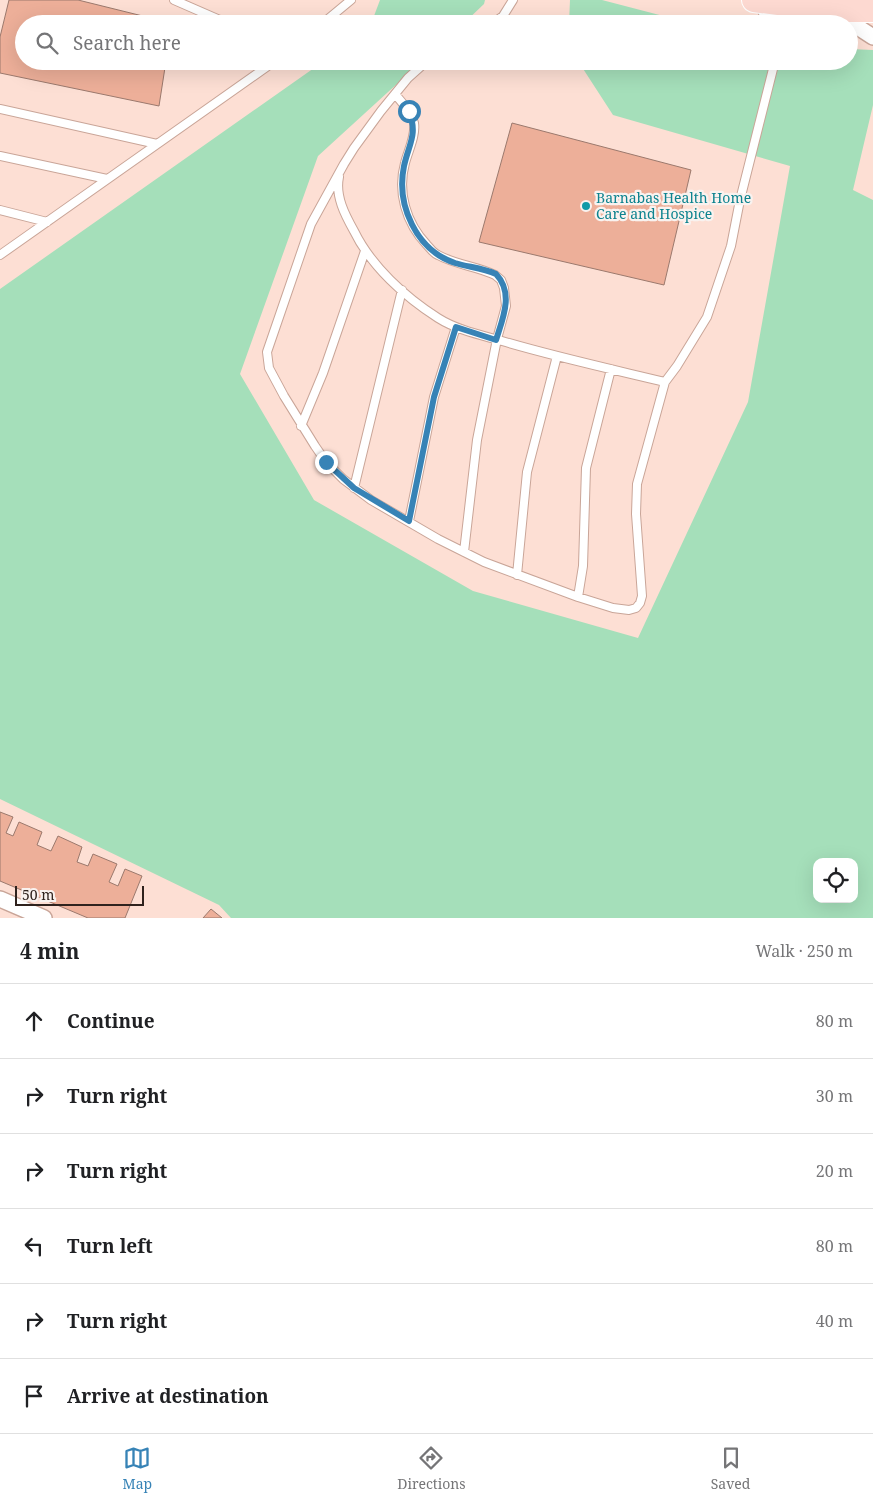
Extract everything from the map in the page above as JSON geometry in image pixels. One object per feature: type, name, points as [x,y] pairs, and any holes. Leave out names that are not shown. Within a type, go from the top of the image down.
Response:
[{"type":"main road","points":[[756,1],[821,14],[873,10]]},
{"type":"street","points":[[858,30],[873,37]]},
{"type":"street","points":[[0,899],[44,918]]},
{"type":"lane","points":[[174,0],[208,15]]},
{"type":"lane","points":[[333,15],[351,0]]},
{"type":"lane","points":[[504,15],[513,0]]},
{"type":"lane","points":[[756,1],[763,15]]},
{"type":"lane","points":[[0,255],[262,70]]},
{"type":"lane","points":[[417,70],[408,78],[366,131],[311,224],[267,352],[269,368],[302,426],[326,462],[354,488],[484,562],[578,597],[613,608],[629,610],[636,608],[642,596],[636,514],[637,484],[665,382],[707,317],[731,246],[740,200],[773,70]]},
{"type":"lane","points":[[395,94],[409,111],[414,123],[413,136],[404,165],[402,180],[403,199],[408,216],[420,238],[436,254],[454,263],[490,272],[500,280],[504,288],[506,306],[496,340],[477,440],[464,552]]},
{"type":"lane","points":[[0,109],[157,144]]},
{"type":"lane","points":[[0,156],[107,179]]},
{"type":"lane","points":[[343,167],[338,182],[339,197],[350,226],[365,251],[402,290],[439,318],[456,327],[496,340],[665,382]]},
{"type":"lane","points":[[0,210],[47,222]]},
{"type":"lane","points":[[302,426],[323,373],[365,251]]},
{"type":"lane","points":[[354,488],[402,290]]},
{"type":"lane","points":[[409,521],[434,397],[456,327]]},
{"type":"lane","points":[[517,575],[527,472],[557,356]]},
{"type":"lane","points":[[578,597],[583,566],[586,468],[611,369]]},
{"type":"green space","points":[[380,0],[485,0],[484,4],[472,15],[374,15]]},
{"type":"green space","points":[[570,0],[602,0],[660,15],[569,15]]},
{"type":"green space","points":[[858,49],[873,50],[873,105],[853,190],[873,200],[873,918],[231,918],[219,905],[0,799],[0,289],[311,70],[412,70],[318,156],[240,374],[314,500],[473,591],[638,638],[748,402],[790,166],[613,115],[584,70],[858,70]]},
{"type":"building","points":[[9,0],[78,0],[139,15],[15,15],[15,70],[165,70],[159,106],[0,73],[0,37]]},
{"type":"building","name":"Barnabas Health Home Care and Hospice","points":[[512,123],[691,170],[664,285],[479,242]]},
{"type":"building","points":[[0,812],[13,817],[6,833],[13,836],[19,822],[42,832],[37,845],[51,851],[58,836],[82,847],[77,862],[88,866],[93,854],[117,864],[109,882],[118,886],[125,869],[142,876],[125,918],[88,918],[0,881]]},
{"type":"building","points":[[211,909],[222,918],[203,918]]},
{"type":"place","name":"Barnabas Health Home Care and Hospice","points":[[586,206]]},
{"type":"route","points":[[326,462],[354,488],[371,500],[409,521],[434,397],[456,327],[496,340],[506,306],[504,288],[496,274],[454,263],[436,254],[420,238],[408,216],[403,199],[402,180],[404,165],[413,136],[414,123],[409,111]]}]
